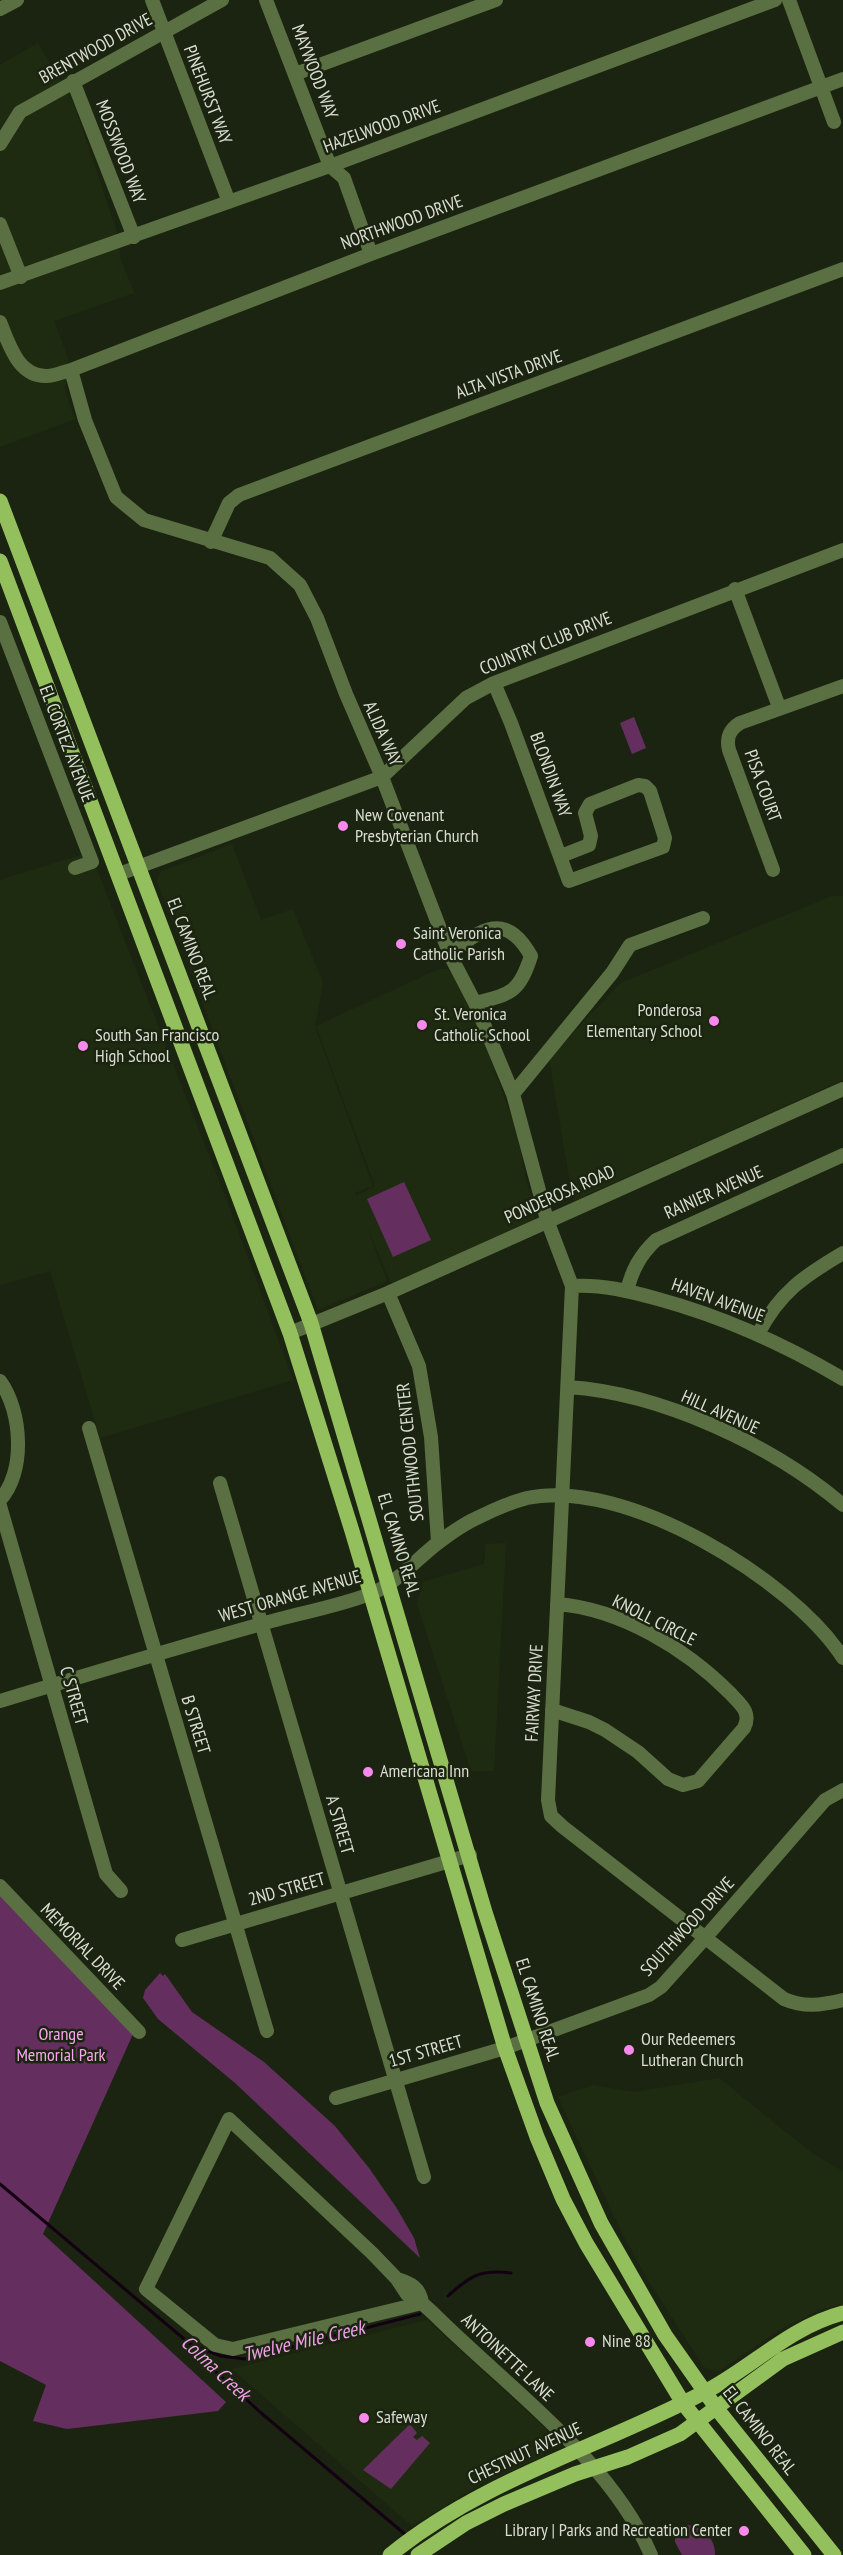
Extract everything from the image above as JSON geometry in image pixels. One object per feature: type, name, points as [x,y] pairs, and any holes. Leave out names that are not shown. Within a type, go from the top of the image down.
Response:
[{"type":"main road","name":"EL CAMINO REAL","points":[[0,501],[310,1323],[525,2040],[547,2103],[601,2223],[650,2310],[717,2409],[834,2555]]},
{"type":"main road","points":[[0,561],[290,1333],[352,1531],[505,2048],[537,2138],[563,2199],[586,2243],[683,2403],[804,2555]]},
{"type":"main road","name":"CHESTNUT AVENUE","points":[[390,2555],[418,2534],[483,2493],[644,2423],[705,2393],[794,2333],[843,2313]]},
{"type":"main road","name":"CHESTNUT AVENUE","points":[[418,2555],[466,2523],[504,2504],[680,2434],[783,2359],[840,2335]]},
{"type":"street","points":[[0,9],[17,0]]},
{"type":"street","name":"PINEHURST WAY","points":[[152,0],[228,202]]},
{"type":"street","name":"BRENTWOOD DRIVE","points":[[0,144],[20,112],[222,0]]},
{"type":"street","name":"MAYWOOD WAY","points":[[266,0],[330,166],[344,178],[371,254]]},
{"type":"street","points":[[295,74],[496,0]]},
{"type":"street","name":"HAZELWOOD DRIVE","points":[[0,283],[330,166],[775,0]]},
{"type":"street","points":[[789,0],[834,122]]},
{"type":"street","name":"NORTHWOOD DRIVE","points":[[0,322],[14,358],[30,372],[47,376],[70,370],[371,254],[843,79]]},
{"type":"street","name":"MOSSWOOD WAY","points":[[73,81],[134,237]]},
{"type":"street","points":[[0,224],[21,277]]},
{"type":"street","name":"ALTA VISTA DRIVE","points":[[211,542],[229,502],[239,495],[843,268]]},
{"type":"street","name":"ALIDA WAY","points":[[70,370],[85,420],[116,497],[144,520],[270,558],[300,585],[317,618],[346,694],[382,777],[450,956],[475,1003],[513,1094],[547,1220]]},
{"type":"street","name":"COUNTRY CLUB DRIVE","points":[[119,874],[382,777],[466,698],[494,683],[735,589],[843,550]]},
{"type":"street","points":[[735,589],[779,707]]},
{"type":"street","name":"EL CORTEZ AVENUE","points":[[0,622],[92,862],[75,868]]},
{"type":"street","name":"BLONDIN WAY","points":[[494,683],[569,880],[663,847],[665,838],[648,788],[638,785],[590,804],[585,813],[591,836],[589,845],[561,856]]},
{"type":"street","name":"PISA COURT","points":[[773,870],[728,744],[730,732],[734,726],[779,707],[842,689]]},
{"type":"street","points":[[513,1094],[612,973],[630,945],[703,918]]},
{"type":"street","points":[[450,956],[474,934],[490,929],[511,930],[524,942],[531,956],[524,978],[510,992],[475,1003]]},
{"type":"street","name":"PONDEROSA ROAD","points":[[290,1333],[388,1293],[843,1089]]},
{"type":"street","name":"RAINIER AVENUE","points":[[627,1290],[639,1259],[656,1240],[843,1155]]},
{"type":"street","name":"FAIRWAY DRIVE","points":[[547,1220],[572,1286],[548,1800],[551,1816],[784,1999],[798,2005],[812,2006],[843,2000]]},
{"type":"street","points":[[758,1334],[783,1294],[804,1276],[843,1253]]},
{"type":"street","name":"HAVEN AVENUE","points":[[572,1286],[592,1285],[627,1290],[695,1309],[758,1334],[804,1356],[843,1379]]},
{"type":"street","name":"SOUTHWOOD CENTER","points":[[388,1293],[419,1366],[431,1437],[438,1542]]},
{"type":"street","points":[[0,1381],[8,1393],[17,1418],[16,1469],[9,1491],[0,1500]]},
{"type":"street","name":"HILL AVENUE","points":[[568,1387],[598,1389],[643,1400],[728,1432],[806,1477],[843,1505]]},
{"type":"street","name":"B STREET","points":[[89,1428],[267,2031]]},
{"type":"street","name":"A STREET","points":[[220,1483],[424,2177]]},
{"type":"street","name":"WEST ORANGE AVENUE","points":[[0,1701],[261,1624],[370,1595],[438,1542],[478,1518],[528,1498],[562,1496],[596,1500],[634,1510],[706,1542],[773,1586],[838,1639],[843,1658]]},
{"type":"street","name":"C STREET","points":[[0,1506],[106,1874],[121,1891]]},
{"type":"street","name":"KNOLL CIRCLE","points":[[552,1710],[589,1722],[605,1730],[638,1752],[668,1779],[683,1785],[698,1782],[744,1728],[748,1717],[744,1707],[721,1684],[695,1662],[664,1642],[611,1617],[571,1605],[557,1604]]},
{"type":"street","name":"SOUTHWOOD DRIVE","points":[[525,2040],[649,1995],[661,1986],[825,1800],[843,1790]]},
{"type":"street","name":"2ND STREET","points":[[182,1940],[470,1855]]},
{"type":"street","name":"MEMORIAL DRIVE","points":[[0,1886],[139,2032]]},
{"type":"street","name":"1ST STREET","points":[[336,2098],[525,2040]]},
{"type":"street","name":"ANTOINETTE LANE","points":[[422,2303],[233,2349],[215,2345],[147,2289],[229,2120],[397,2279],[415,2287],[421,2294],[422,2303],[596,2468],[628,2512],[651,2555]]},
{"type":"shaded area","points":[[38,43],[73,102],[117,232],[120,257],[134,293],[54,321],[68,358],[65,391],[75,419],[0,447],[0,65]]},
{"type":"shaded area","points":[[232,844],[261,920],[293,909],[323,983],[315,1027],[373,1186],[355,1193],[356,1196],[375,1186],[316,1026],[439,969],[448,969],[467,995],[518,1136],[526,1181],[536,1210],[534,1220],[394,1283],[390,1281],[365,1222],[387,1281],[318,1310],[157,881],[160,872]]},
{"type":"shaded area","name":"South San Francisco High School","points":[[90,852],[231,1212],[293,1380],[100,1438],[50,1271],[0,1285],[0,880]]},
{"type":"shaded area","name":"Ponderosa Elementary School","points":[[832,896],[843,896],[843,1080],[573,1201],[549,1058],[621,983]]},
{"type":"shaded area","points":[[506,1543],[494,1771],[471,1771],[417,1604],[423,1582],[484,1564],[486,1544]]},
{"type":"shaded area","points":[[719,2078],[813,2154],[843,2171],[843,2304],[822,2309],[784,2327],[720,2370],[715,2371],[704,2367],[648,2280],[623,2235],[558,2097],[593,2085],[634,2092]]},
{"type":"shaded area","points":[[427,2320],[546,2429],[550,2443],[542,2457],[481,2484],[412,2526],[232,2369]]},
{"type":"green space","points":[[634,717],[646,748],[632,754],[620,723]]},
{"type":"green space","points":[[404,1182],[431,1240],[393,1257],[367,1199]]},
{"type":"green space","name":"Orange Memorial Park","points":[[0,1893],[133,2034],[43,2234],[226,2402],[218,2411],[67,2429],[33,2421],[46,2385],[0,2361]]},
{"type":"green space","points":[[160,1973],[163,1976],[165,1974],[192,2012],[264,2062],[335,2126],[369,2168],[396,2207],[414,2238],[420,2258],[235,2083],[158,2019],[143,1998],[145,1990]]},
{"type":"green space","points":[[410,2424],[417,2433],[413,2437],[417,2440],[422,2436],[430,2443],[391,2489],[363,2470]]},
{"type":"green space","points":[[683,2525],[701,2529],[706,2533],[713,2543],[715,2555],[682,2555],[675,2542],[675,2531]]},
{"type":"waterway","name":"Colma Creek","points":[[0,2184],[190,2344],[203,2360],[260,2412],[407,2536]]},
{"type":"waterway","name":"Twelve Mile Creek","points":[[448,2296],[469,2279],[483,2273],[511,2273]]},
{"type":"waterway","name":"Twelve Mile Creek","points":[[192,2345],[221,2356],[245,2359],[420,2314]]},
{"type":"place","name":"New Covenant Presbyterian Church","points":[[343,826]]},
{"type":"place","name":"Saint Veronica Catholic Parish","points":[[401,944]]},
{"type":"place","name":"Ponderosa Elementary School","points":[[714,1021]]},
{"type":"place","name":"St. Veronica Catholic School","points":[[422,1025]]},
{"type":"place","name":"South San Francisco High School","points":[[83,1046]]},
{"type":"place","name":"Americana Inn","points":[[368,1772]]},
{"type":"place","name":"Our Redeemers Lutheran Church","points":[[629,2050]]},
{"type":"place","name":"Nine 88","points":[[590,2342]]},
{"type":"place","name":"Safeway","points":[[364,2418]]},
{"type":"place","name":"Library | Parks and Recreation Center","points":[[744,2531]]}]
